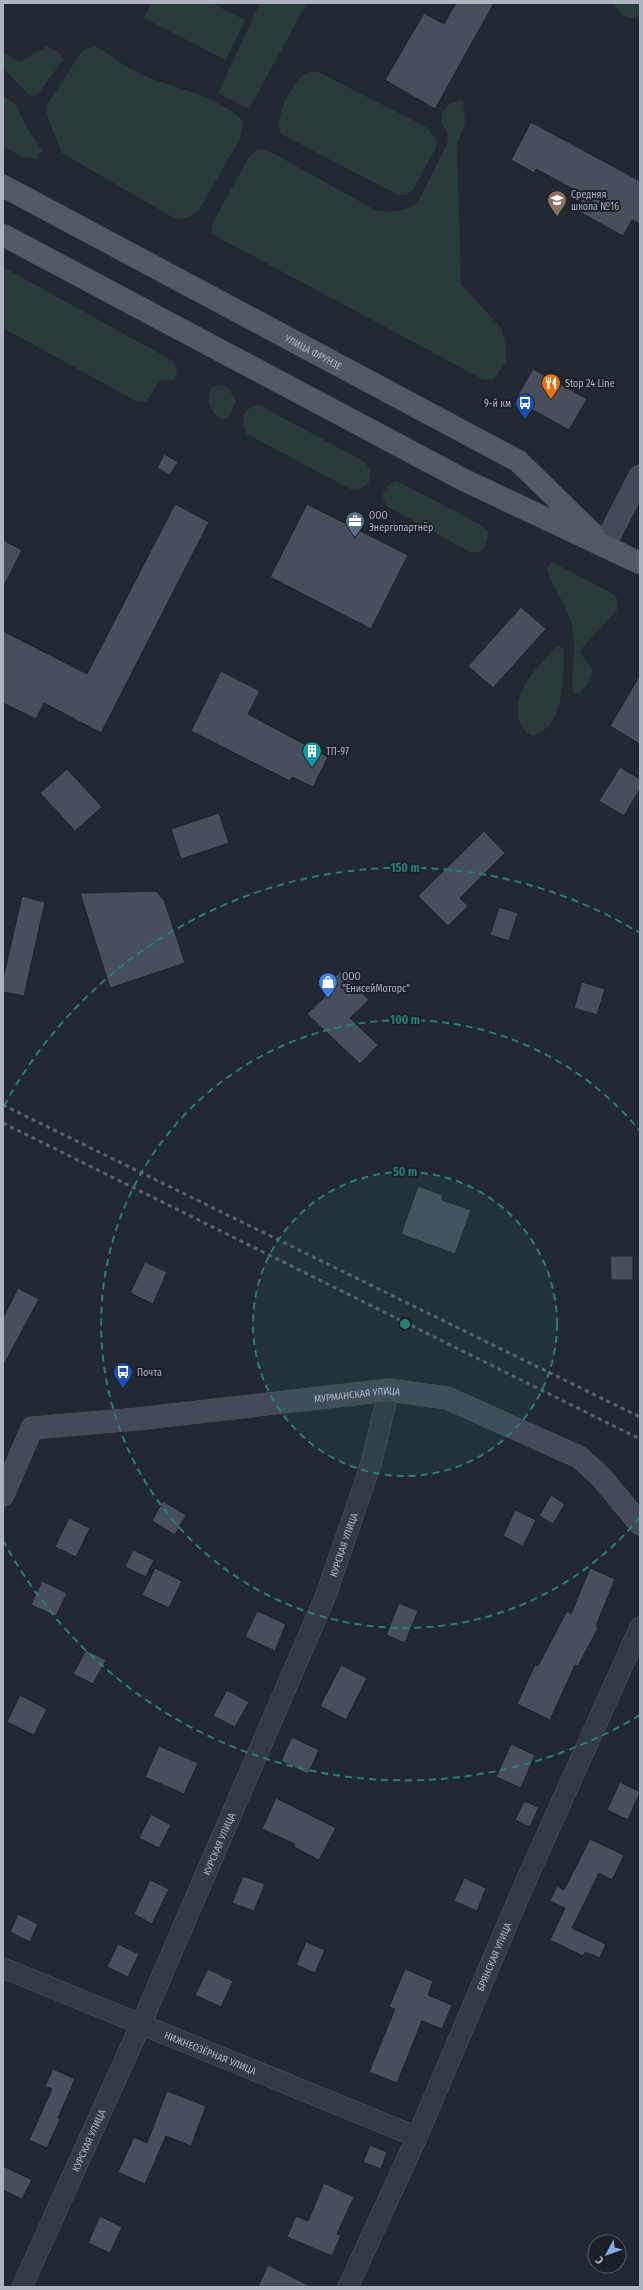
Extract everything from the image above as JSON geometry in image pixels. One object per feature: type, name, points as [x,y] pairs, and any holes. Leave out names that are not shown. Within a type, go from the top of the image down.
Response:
[{"type":"main road","name":"УЛИЦА ФРУНЗЕ","points":[[3,186],[518,461],[604,546]]},
{"type":"main road","name":"УЛИЦА ФРУНЗЕ","points":[[3,235],[464,480],[640,563]]},
{"type":"main road","points":[[604,546],[640,476]]},
{"type":"main road","name":"МУРМАНСКАЯ УЛИЦА","points":[[3,1495],[32,1428],[137,1419],[389,1390],[447,1398],[579,1457],[601,1476],[640,1524]]},
{"type":"street","name":"КУРСКАЯ УЛИЦА","points":[[22,2287],[141,2024],[326,1594],[371,1464],[389,1390]]},
{"type":"street","name":"БРЯНСКАЯ УЛИЦА","points":[[348,2287],[417,2137],[525,1883],[640,1627]]},
{"type":"street","name":"НИЖНЕОЗЁРНАЯ УЛИЦА","points":[[3,1968],[417,2137]]},
{"type":"shaded area","points":[[151,3],[211,3],[245,20],[226,60],[144,18]]},
{"type":"shaded area","points":[[260,3],[307,3],[249,109],[218,93]]},
{"type":"shaded area","points":[[613,3],[640,3],[640,14],[632,19],[622,15]]},
{"type":"shaded area","points":[[47,46],[61,54],[63,60],[37,95],[30,96],[3,68],[3,53],[20,62]]},
{"type":"shaded area","points":[[94,46],[146,76],[220,104],[233,112],[243,122],[240,139],[198,211],[187,218],[174,218],[62,153],[47,115],[47,105],[82,51]]},
{"type":"shaded area","points":[[312,71],[318,72],[426,127],[437,141],[436,148],[412,191],[406,195],[398,195],[281,134],[279,127],[282,108],[292,88],[305,74]]},
{"type":"shaded area","points":[[3,95],[17,106],[26,127],[42,150],[37,159],[22,157],[3,146]]},
{"type":"shaded area","points":[[463,101],[465,123],[457,144],[461,284],[501,328],[506,347],[506,361],[494,379],[484,380],[212,234],[212,224],[249,157],[258,149],[269,151],[375,210],[398,211],[408,208],[418,202],[448,142],[447,132],[441,123],[442,113],[450,103]]},
{"type":"shaded area","points":[[3,267],[173,361],[177,370],[174,380],[159,381],[147,401],[138,402],[3,328]]},
{"type":"shaded area","points":[[220,385],[228,388],[236,401],[229,418],[221,419],[213,412],[210,405],[209,397],[211,387]]},
{"type":"shaded area","points":[[259,405],[365,462],[370,473],[369,482],[367,485],[357,489],[350,489],[247,434],[243,424],[245,412]]},
{"type":"shaded area","points":[[397,481],[481,525],[489,533],[484,548],[478,552],[470,552],[388,507],[383,499],[384,491],[389,485]]},
{"type":"shaded area","points":[[552,562],[613,594],[618,600],[617,610],[582,648],[580,653],[593,670],[588,683],[580,693],[573,693],[574,651],[572,625],[570,617],[549,575],[547,568]]},
{"type":"shaded area","points":[[560,646],[564,651],[563,675],[557,712],[544,730],[533,736],[522,727],[520,722],[518,705],[520,695],[524,686],[536,670],[556,647]]},
{"type":"building","points":[[456,3],[494,3],[435,109],[385,80],[424,13],[444,24]]},
{"type":"building","points":[[531,122],[640,181],[640,224],[632,220],[623,236],[576,210],[584,195],[536,169],[534,173],[511,160]]},
{"type":"building","name":"Stop 24 Line","points":[[533,369],[587,399],[569,430],[515,400]]},
{"type":"building","points":[[164,454],[178,462],[170,475],[157,468]]},
{"type":"building","points":[[175,504],[209,522],[101,733],[44,703],[36,719],[3,703],[3,631],[87,674]]},
{"type":"building","points":[[307,504],[408,555],[371,629],[270,577]]},
{"type":"building","points":[[3,540],[22,550],[3,588]]},
{"type":"building","points":[[521,607],[546,629],[493,688],[468,666]]},
{"type":"building","points":[[221,671],[260,691],[248,714],[328,757],[313,787],[292,777],[290,781],[191,731]]},
{"type":"building","points":[[640,675],[640,744],[610,726]]},
{"type":"building","points":[[620,767],[640,779],[640,789],[624,816],[599,801]]},
{"type":"building","points":[[67,769],[102,807],[75,831],[40,793]]},
{"type":"building","points":[[219,813],[229,843],[181,859],[171,829]]},
{"type":"building","points":[[484,831],[505,853],[460,898],[468,906],[448,926],[418,896]]},
{"type":"building","points":[[156,891],[164,900],[185,963],[110,988],[80,893]]},
{"type":"building","points":[[22,896],[45,902],[24,996],[3,992],[3,979]]},
{"type":"building","points":[[499,907],[518,913],[509,941],[490,935]]},
{"type":"building","points":[[341,971],[369,1000],[350,1018],[378,1045],[360,1064],[307,1014],[332,990],[327,985]]},
{"type":"building","points":[[582,982],[605,989],[597,1015],[574,1008]]},
{"type":"building","points":[[418,1186],[443,1195],[442,1200],[471,1210],[455,1254],[401,1234]]},
{"type":"building","points":[[610,1256],[633,1256],[633,1280],[611,1280]]},
{"type":"building","points":[[145,1262],[167,1272],[153,1304],[130,1293]]},
{"type":"building","points":[[18,1288],[39,1299],[3,1366],[3,1318]]},
{"type":"building","points":[[551,1495],[565,1504],[553,1524],[539,1516]]},
{"type":"building","points":[[163,1501],[186,1515],[175,1535],[152,1521]]},
{"type":"building","points":[[515,1510],[536,1520],[523,1546],[503,1536]]},
{"type":"building","points":[[69,1518],[90,1528],[76,1557],[55,1547]]},
{"type":"building","points":[[133,1550],[154,1560],[146,1577],[125,1567]]},
{"type":"building","points":[[155,1568],[182,1581],[169,1608],[142,1595]]},
{"type":"building","points":[[590,1568],[615,1579],[596,1626],[598,1628],[578,1666],[575,1665],[550,1720],[517,1704],[535,1665],[538,1666],[567,1611],[571,1614]]},
{"type":"building","points":[[42,1581],[67,1593],[56,1616],[31,1605]]},
{"type":"building","points":[[399,1603],[418,1611],[405,1643],[386,1635]]},
{"type":"building","points":[[257,1611],[286,1624],[275,1651],[245,1637]]},
{"type":"building","points":[[86,1650],[106,1660],[93,1684],[73,1674]]},
{"type":"building","points":[[341,1665],[367,1678],[346,1720],[320,1706]]},
{"type":"building","points":[[227,1690],[249,1702],[235,1727],[213,1716]]},
{"type":"building","points":[[20,1695],[47,1709],[34,1735],[7,1722]]},
{"type":"building","points":[[292,1737],[319,1750],[308,1774],[281,1761]]},
{"type":"building","points":[[511,1744],[535,1755],[521,1788],[496,1777]]},
{"type":"building","points":[[159,1746],[198,1763],[184,1794],[145,1777]]},
{"type":"building","points":[[620,1782],[640,1792],[628,1820],[607,1810]]},
{"type":"building","points":[[276,1798],[336,1828],[319,1860],[294,1847],[295,1844],[262,1829]]},
{"type":"building","points":[[524,1801],[539,1807],[530,1827],[515,1820]]},
{"type":"building","points":[[151,1814],[171,1825],[159,1848],[139,1838]]},
{"type":"building","points":[[590,1839],[624,1855],[612,1880],[599,1873],[572,1928],[606,1944],[600,1958],[585,1952],[583,1956],[550,1940],[565,1908],[550,1901],[557,1886],[564,1890]]},
{"type":"building","points":[[243,1876],[265,1884],[254,1911],[232,1903]]},
{"type":"building","points":[[464,1878],[486,1888],[477,1911],[454,1901]]},
{"type":"building","points":[[150,1880],[169,1889],[152,1924],[134,1914]]},
{"type":"building","points":[[18,1914],[38,1924],[30,1942],[10,1932]]},
{"type":"building","points":[[306,1942],[325,1950],[315,1973],[296,1965]]},
{"type":"building","points":[[118,1944],[139,1954],[128,1977],[107,1967]]},
{"type":"building","points":[[208,1969],[233,1981],[221,2007],[195,1995]]},
{"type":"building","points":[[405,1969],[433,1981],[428,1995],[452,2005],[442,2029],[422,2021],[397,2083],[369,2072],[395,2009],[389,2007]]},
{"type":"building","points":[[53,2069],[75,2079],[47,2148],[29,2140],[52,2089],[45,2086]]},
{"type":"building","points":[[167,2091],[206,2106],[191,2146],[166,2136],[145,2184],[118,2172],[134,2137],[147,2143]]},
{"type":"building","points":[[370,2145],[387,2152],[381,2169],[363,2162]]},
{"type":"building","points":[[3,2166],[32,2180],[22,2199],[3,2190]]},
{"type":"building","points":[[324,2183],[354,2197],[337,2234],[341,2235],[332,2256],[287,2237],[296,2216],[308,2221]]},
{"type":"building","points":[[100,2216],[122,2227],[110,2253],[88,2243]]},
{"type":"building","points":[[268,2265],[312,2287],[258,2287]]},
{"type":"railway","points":[[3,1105],[640,1417]]},
{"type":"railway","points":[[3,1123],[640,1439]]},
{"type":"place","name":"Средняя школа №16","points":[[557,217]]},
{"type":"place","name":"Stop 24 Line","points":[[551,400]]},
{"type":"place","name":"9-й км","points":[[525,420]]},
{"type":"place","name":"ООО Энергопартнёр","points":[[355,538]]},
{"type":"place","name":"ТП-97","points":[[312,768]]},
{"type":"place","name":"ООО \"ЕнисейМоторс\"","points":[[328,999]]},
{"type":"place","name":"Почта","points":[[123,1389]]}]
